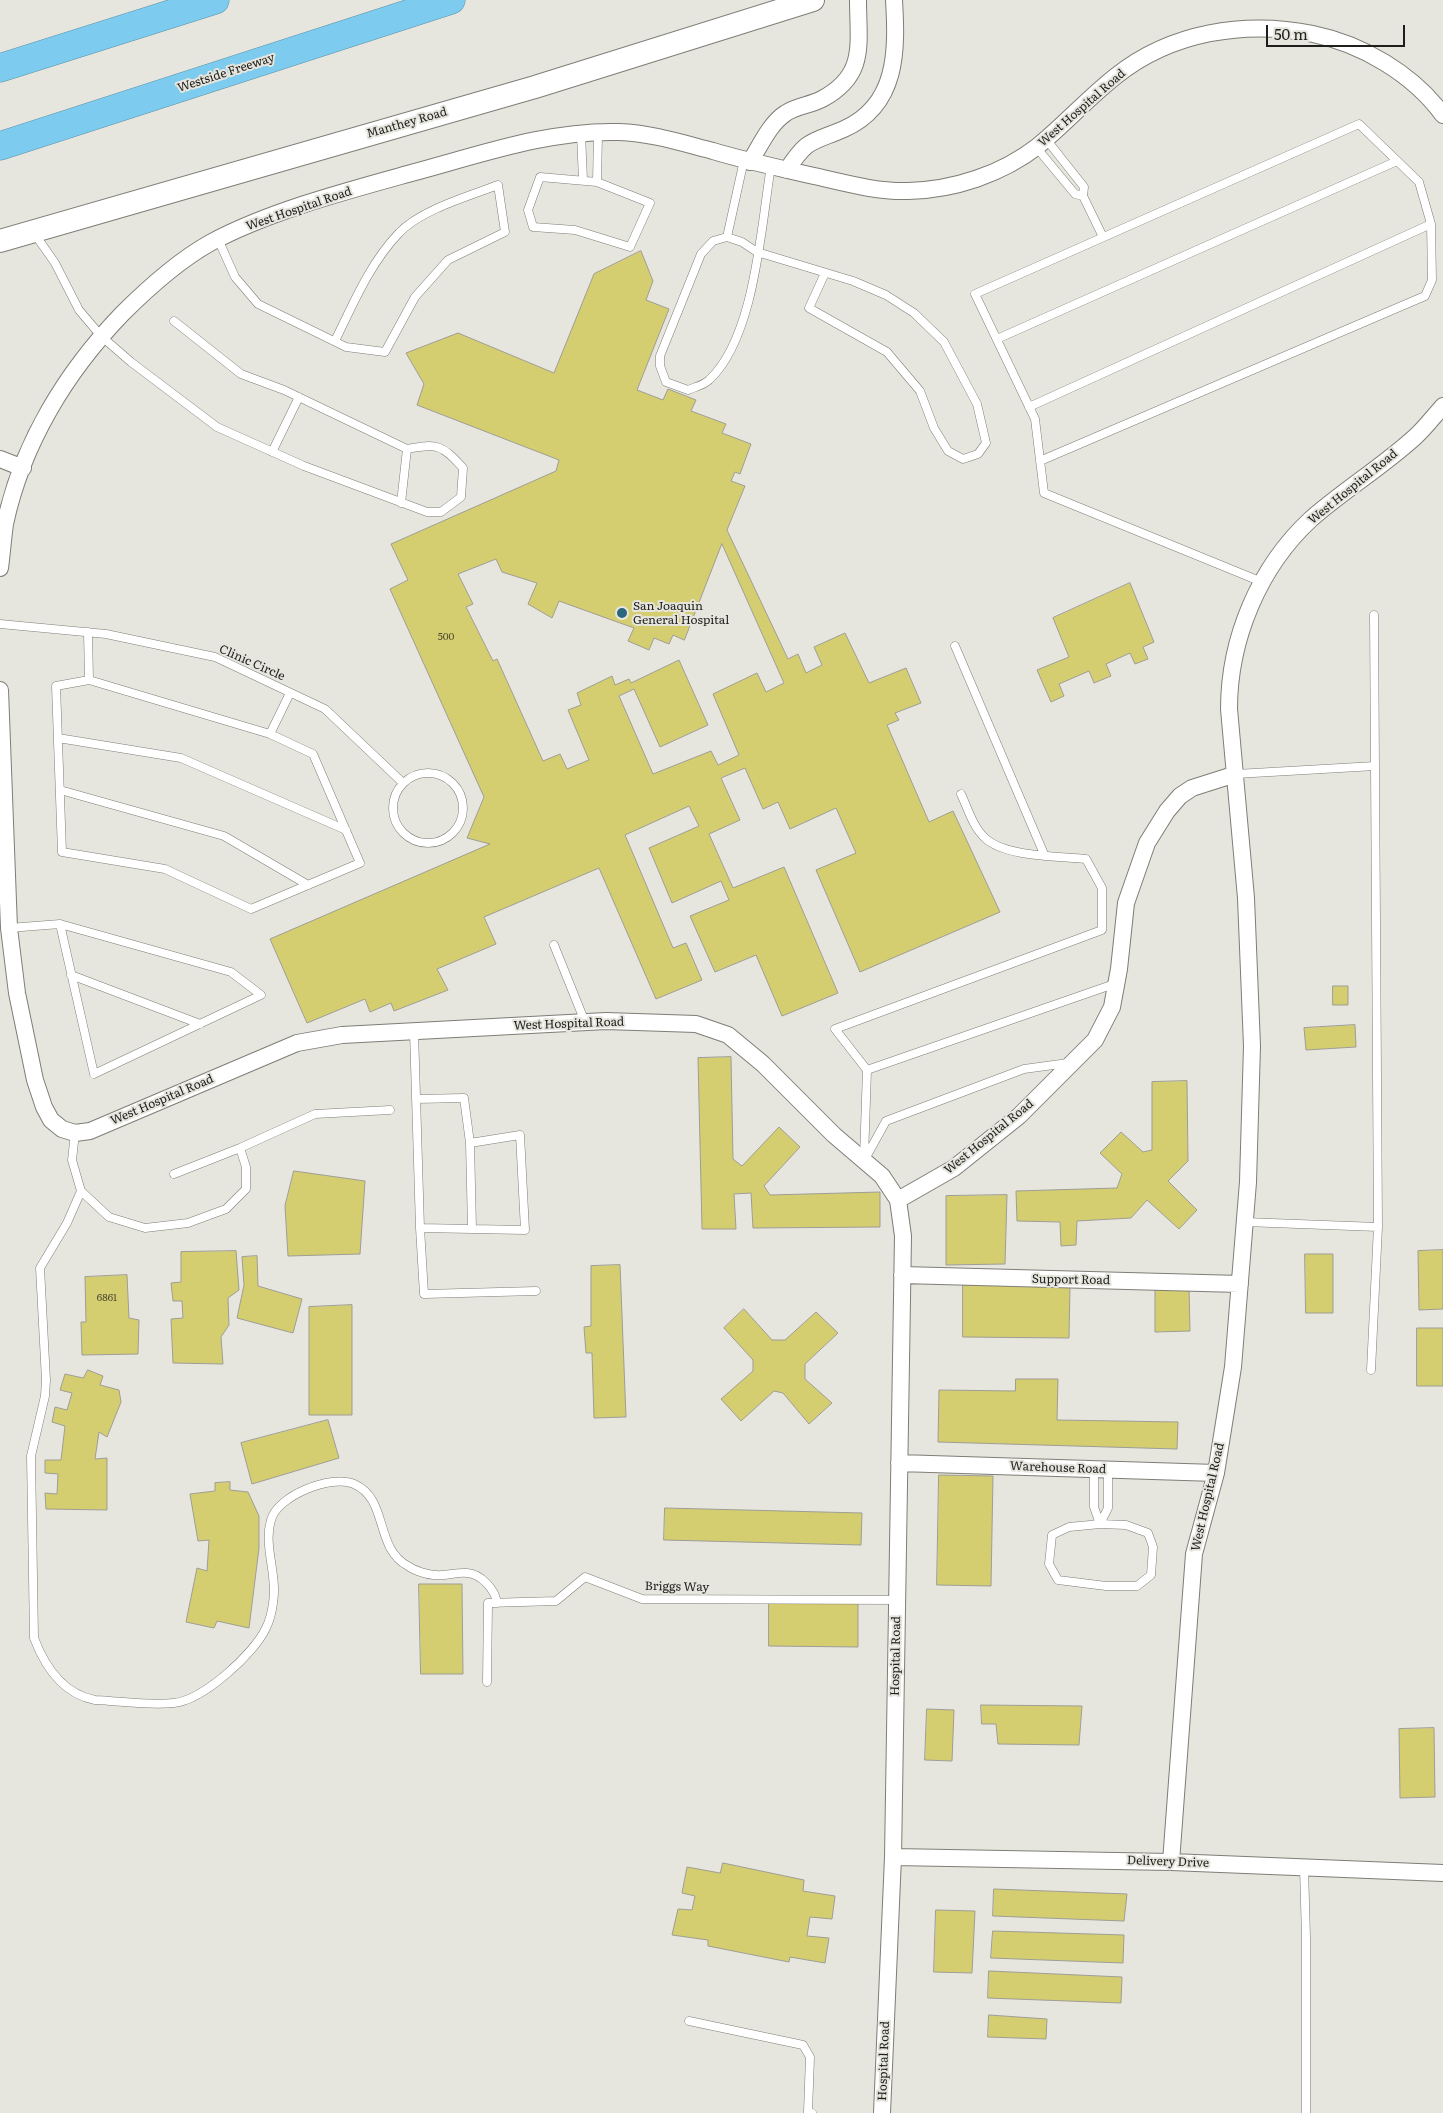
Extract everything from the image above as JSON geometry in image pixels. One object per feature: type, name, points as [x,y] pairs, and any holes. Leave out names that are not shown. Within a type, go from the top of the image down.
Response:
[{"type":"highway","points":[[0,68],[215,0]]},
{"type":"highway","name":"Westside Freeway","points":[[0,146],[451,0]]},
{"type":"street","name":"Manthey Road","points":[[0,241],[535,87],[813,0]]},
{"type":"street","points":[[747,161],[770,130],[786,113],[822,99],[845,82],[855,67],[858,53],[858,0]]},
{"type":"street","points":[[788,170],[802,148],[810,142],[846,128],[861,119],[878,102],[888,84],[895,57],[894,0]]},
{"type":"street","name":"West Hospital Road","points":[[0,568],[6,523],[23,468],[37,432],[58,394],[101,336],[166,274],[218,239],[262,219],[388,180],[532,140],[581,134],[620,132],[669,139],[747,161],[861,187],[907,191],[954,186],[989,174],[1041,143],[1118,74],[1158,50],[1190,37],[1240,28],[1282,28],[1335,39],[1363,50],[1414,84],[1443,115]]},
{"type":"street","name":"West Hospital Road","points":[[1171,1862],[1194,1554],[1216,1473],[1233,1367],[1245,1222],[1252,1046],[1246,898],[1229,686],[1236,648],[1249,610],[1262,582],[1280,553],[1311,520],[1416,437],[1443,406]]},
{"type":"street","points":[[0,459],[23,468]]},
{"type":"street","points":[[0,690],[9,928],[17,993],[35,1080],[44,1107],[51,1120],[62,1129],[75,1133]]},
{"type":"street","name":"West Hospital Road","points":[[75,1133],[90,1131],[296,1043],[342,1036],[585,1022],[676,1022],[696,1024],[728,1035],[763,1064],[834,1135],[886,1181],[898,1200],[954,1168],[1019,1116],[1095,1040],[1112,1007],[1117,983],[1126,903],[1147,843],[1167,810],[1180,796],[1192,788],[1236,774]]},
{"type":"street","name":"Hospital Road","points":[[882,2113],[893,1857],[900,1463],[903,1236],[898,1200]]},
{"type":"street","name":"Support Road","points":[[902,1275],[1240,1284]]},
{"type":"street","name":"Warehouse Road","points":[[900,1463],[1216,1473]]},
{"type":"street","name":"Delivery Drive","points":[[893,1857],[1171,1862],[1443,1873]]},
{"type":"lane","points":[[1040,461],[1425,296],[1432,280],[1431,224],[1419,182],[1359,124],[975,294],[1035,418],[1040,461],[1044,493],[1262,582]]},
{"type":"lane","points":[[581,134],[583,180]]},
{"type":"lane","points":[[597,182],[598,134]]},
{"type":"lane","points":[[1041,143],[1075,194],[1083,196]]},
{"type":"lane","points":[[1041,143],[1084,187],[1083,196],[1102,237]]},
{"type":"lane","points":[[727,237],[747,161]]},
{"type":"lane","points":[[997,340],[1397,161]]},
{"type":"lane","points":[[771,166],[757,252],[754,280],[747,308],[729,356],[708,381],[688,390],[666,382],[660,366],[660,356],[701,254],[713,240],[727,237],[742,242],[757,252],[825,273],[886,295],[914,313],[944,342],[977,404],[986,442],[978,454],[963,458],[948,451],[934,428],[920,391],[887,352],[809,308],[825,273]]},
{"type":"lane","points":[[540,178],[583,180],[597,182],[650,203],[630,247],[575,230],[533,228],[528,210],[540,178]]},
{"type":"lane","points":[[218,239],[235,277],[258,304],[346,347],[385,352],[415,297],[448,260],[505,232],[498,184],[432,210],[399,232],[366,278],[335,341]]},
{"type":"lane","points":[[1029,407],[1431,224]]},
{"type":"lane","points":[[33,232],[55,263],[78,310],[101,336],[131,362],[217,428],[272,452],[427,512],[441,512],[461,497],[463,468],[446,450],[428,445],[407,449],[299,397],[241,374],[174,321]]},
{"type":"lane","points":[[272,452],[299,397]]},
{"type":"lane","points":[[401,503],[407,449]]},
{"type":"lane","points":[[1371,1370],[1378,1226],[1374,615]]},
{"type":"lane","name":"Clinic Circle","points":[[0,624],[106,634],[215,657],[325,709],[403,783]]},
{"type":"lane","points":[[88,632],[89,680]]},
{"type":"lane","points":[[955,646],[1044,854]]},
{"type":"lane","points":[[89,680],[270,734],[313,754],[360,863],[251,909],[165,869],[62,852],[56,686],[89,680]]},
{"type":"lane","points":[[270,734],[290,693]]},
{"type":"lane","points":[[58,738],[181,758],[346,830]]},
{"type":"lane","points":[[1236,774],[1375,766]]},
{"type":"lane","points":[[424,772],[436,773],[447,778],[456,786],[462,796],[464,808],[462,820],[456,830],[447,838],[431,843],[414,841],[405,834],[393,815],[396,792],[403,783],[413,776],[424,772]]},
{"type":"lane","points":[[60,790],[224,836],[308,885]]},
{"type":"lane","points":[[864,1160],[866,1070],[835,1028],[1102,930],[1102,888],[1086,859],[1000,849],[985,838],[973,822],[962,794]]},
{"type":"lane","points":[[9,928],[60,924],[231,972],[262,995],[94,1074],[60,924]]},
{"type":"lane","points":[[554,945],[585,1022]]},
{"type":"lane","points":[[72,975],[200,1024]]},
{"type":"lane","points":[[866,1070],[1117,983]]},
{"type":"lane","points":[[414,1032],[424,1294],[536,1292]]},
{"type":"lane","points":[[864,1160],[886,1121],[1024,1069],[1073,1062]]},
{"type":"lane","points":[[416,1099],[464,1098],[470,1142],[472,1229]]},
{"type":"lane","points":[[174,1174],[240,1148],[315,1114],[390,1110]]},
{"type":"lane","points":[[75,1133],[72,1160],[80,1191],[109,1217],[145,1228],[188,1223],[226,1209],[246,1189],[246,1167],[240,1148]]},
{"type":"lane","points":[[420,1228],[525,1230],[520,1135],[470,1142]]},
{"type":"lane","points":[[80,1191],[67,1222],[40,1268],[46,1374],[45,1396],[31,1456],[34,1638],[44,1659],[68,1690],[85,1698],[95,1700],[174,1703],[192,1697],[216,1682],[249,1652],[266,1628],[274,1602],[275,1584],[268,1532],[276,1508],[282,1501],[309,1489],[335,1481],[355,1484],[371,1497],[376,1506],[387,1543],[392,1553],[407,1566],[434,1575],[468,1573],[485,1582],[496,1597],[497,1603],[488,1603],[487,1682]]},
{"type":"lane","points":[[1245,1222],[1378,1226]]},
{"type":"lane","points":[[1100,1524],[1108,1508],[1101,1469]]},
{"type":"lane","points":[[1100,1524],[1094,1507],[1101,1469]]},
{"type":"lane","points":[[1100,1524],[1126,1525],[1148,1533],[1153,1547],[1152,1575],[1137,1586],[1106,1586],[1058,1580],[1049,1564],[1052,1534],[1069,1527],[1100,1524]]},
{"type":"lane","name":"Briggs Way","points":[[497,1603],[556,1601],[585,1577],[642,1599],[897,1600]]},
{"type":"lane","points":[[1304,1867],[1306,2113]]},
{"type":"lane","points":[[689,2021],[803,2045],[810,2056],[808,2112],[812,2113]]},
{"type":"building","points":[[641,251],[653,281],[646,300],[669,309],[637,390],[663,400],[668,389],[696,400],[691,411],[726,424],[722,433],[751,444],[740,474],[735,472],[731,481],[745,486],[727,530],[788,659],[798,654],[806,673],[822,665],[814,647],[845,633],[869,683],[906,668],[921,703],[895,713],[899,720],[887,725],[929,822],[953,811],[1000,912],[860,972],[816,870],[856,853],[836,808],[790,829],[778,802],[763,809],[745,768],[721,778],[740,820],[709,834],[733,888],[784,867],[838,993],[782,1016],[756,955],[715,972],[690,916],[729,900],[721,881],[672,903],[649,848],[699,826],[689,806],[625,835],[673,948],[686,943],[702,980],[656,999],[599,868],[484,917],[496,944],[437,969],[448,990],[394,1011],[391,1003],[370,1012],[365,999],[307,1023],[270,939],[490,844],[467,838],[484,797],[390,589],[408,580],[391,544],[556,471],[559,460],[417,405],[424,384],[406,353],[458,333],[554,373],[594,274]],"holes":[[[722,544],[784,683],[766,692],[757,673],[713,694],[739,755],[718,765],[711,751],[653,774],[619,696],[634,689],[660,747],[708,725],[679,660],[631,683],[629,679],[615,685],[612,676],[577,693],[581,705],[568,710],[589,760],[567,769],[560,754],[543,761],[497,659],[493,661],[466,607],[473,604],[458,574],[496,559],[502,572],[537,583],[528,604],[552,618],[559,601],[634,628],[628,641],[649,650],[654,638],[669,644],[673,635],[684,640]]]},
{"type":"building","points":[[1130,583],[1154,642],[1143,647],[1148,659],[1135,664],[1130,653],[1106,664],[1111,676],[1094,683],[1089,671],[1059,684],[1064,696],[1051,702],[1037,670],[1069,657],[1053,618]]},
{"type":"building","points":[[1333,986],[1348,986],[1348,1005],[1333,1005]]},
{"type":"building","points":[[1355,1025],[1356,1047],[1306,1050],[1304,1028]]},
{"type":"building","points":[[731,1057],[733,1159],[742,1166],[779,1127],[800,1147],[764,1186],[770,1195],[880,1192],[880,1227],[753,1228],[751,1193],[734,1194],[736,1229],[702,1229],[698,1058]]},
{"type":"building","points":[[1187,1081],[1188,1161],[1168,1181],[1197,1210],[1179,1229],[1147,1200],[1131,1218],[1077,1221],[1076,1245],[1061,1246],[1060,1222],[1017,1221],[1016,1191],[1117,1188],[1122,1174],[1100,1153],[1121,1132],[1143,1152],[1152,1150],[1152,1082]]},
{"type":"building","points":[[294,1171],[365,1181],[360,1254],[288,1256],[285,1206]]},
{"type":"building","points":[[1007,1195],[1005,1264],[946,1265],[946,1196]]},
{"type":"building","points":[[1443,1250],[1443,1309],[1419,1310],[1418,1251]]},
{"type":"building","points":[[236,1251],[239,1290],[228,1298],[229,1325],[221,1337],[223,1364],[173,1363],[171,1319],[183,1318],[182,1301],[173,1301],[171,1283],[181,1282],[181,1252]]},
{"type":"building","points":[[1305,1254],[1333,1254],[1333,1313],[1306,1313]]},
{"type":"building","points":[[257,1256],[258,1286],[302,1299],[293,1333],[237,1318],[244,1285],[242,1257]]},
{"type":"building","points":[[620,1265],[626,1417],[594,1418],[592,1353],[586,1353],[584,1327],[591,1326],[591,1266]]},
{"type":"building","points":[[127,1275],[129,1318],[139,1320],[138,1354],[82,1355],[81,1322],[86,1322],[85,1277]]},
{"type":"building","points":[[963,1285],[1070,1286],[1069,1338],[963,1337]]},
{"type":"building","points":[[1189,1287],[1190,1331],[1155,1332],[1155,1288]]},
{"type":"building","points":[[352,1305],[352,1415],[309,1415],[309,1307]]},
{"type":"building","points":[[744,1309],[772,1340],[785,1340],[816,1312],[838,1333],[805,1364],[805,1379],[832,1403],[809,1424],[783,1393],[774,1391],[741,1421],[721,1399],[753,1371],[753,1360],[724,1328]]},
{"type":"building","points":[[1417,1328],[1443,1328],[1443,1386],[1417,1386]]},
{"type":"building","points":[[88,1370],[103,1376],[100,1385],[119,1390],[121,1402],[107,1437],[99,1432],[95,1459],[107,1458],[107,1510],[46,1509],[45,1493],[57,1494],[58,1474],[45,1473],[45,1460],[61,1460],[65,1426],[52,1422],[55,1407],[67,1410],[72,1393],[60,1390],[65,1374],[83,1378]]},
{"type":"building","points":[[1016,1379],[1058,1379],[1057,1420],[1178,1422],[1177,1449],[938,1442],[939,1390],[1015,1391]]},
{"type":"building","points":[[328,1420],[339,1458],[252,1484],[241,1443]]},
{"type":"building","points":[[939,1475],[993,1476],[991,1586],[937,1585]]},
{"type":"building","points":[[230,1482],[230,1490],[248,1492],[259,1516],[259,1548],[249,1628],[217,1621],[214,1628],[186,1622],[197,1568],[207,1571],[209,1540],[198,1541],[190,1494],[215,1491],[215,1483]]},
{"type":"building","points":[[665,1508],[862,1513],[861,1545],[664,1540]]},
{"type":"building","points":[[419,1584],[462,1584],[463,1674],[421,1674]]},
{"type":"building","points":[[769,1602],[858,1603],[858,1647],[769,1646]]},
{"type":"building","points":[[981,1705],[1082,1706],[1079,1745],[998,1744],[996,1724],[982,1724]]},
{"type":"building","points":[[927,1709],[954,1710],[952,1761],[925,1760]]},
{"type":"building","points":[[1434,1728],[1435,1797],[1400,1798],[1399,1729]]},
{"type":"building","points":[[723,1863],[804,1880],[803,1891],[835,1896],[832,1919],[810,1917],[807,1936],[829,1938],[825,1963],[790,1957],[789,1962],[708,1946],[708,1940],[672,1935],[678,1909],[692,1910],[695,1896],[682,1893],[687,1867],[720,1873]]},
{"type":"building","points":[[994,1889],[1127,1894],[1124,1921],[993,1916]]},
{"type":"building","points":[[936,1910],[975,1911],[972,1973],[934,1972]]},
{"type":"building","points":[[993,1931],[1124,1935],[1123,1963],[991,1958]]},
{"type":"building","points":[[989,1971],[1122,1977],[1121,2003],[988,1998]]},
{"type":"building","points":[[989,2015],[1047,2019],[1046,2039],[988,2037]]},
{"type":"place","name":"San Joaquin General Hospital","points":[[622,613]]}]
